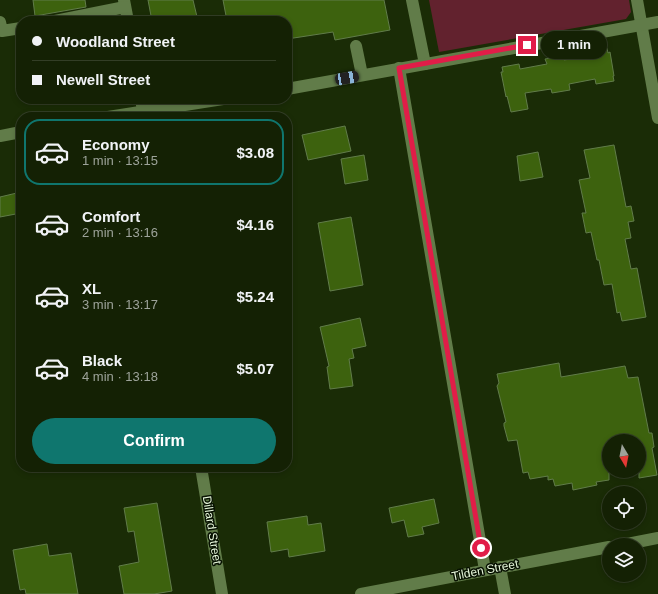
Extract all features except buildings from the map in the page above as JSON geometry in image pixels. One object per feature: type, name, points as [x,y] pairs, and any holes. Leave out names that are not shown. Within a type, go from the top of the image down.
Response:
[{"type":"street","points":[[412,0],[425,64]]},
{"type":"street","points":[[637,0],[658,118]]},
{"type":"street","points":[[76,16],[125,4],[127,16]]},
{"type":"street","points":[[0,22],[2,31],[16,29]]},
{"type":"street","points":[[292,88],[658,22]]},
{"type":"street","points":[[356,46],[362,75]]},
{"type":"street","points":[[399,68],[485,570]]},
{"type":"street","points":[[130,112],[183,104]]},
{"type":"street","points":[[0,136],[16,133]]},
{"type":"street","name":"Dillard Street","points":[[202,472],[222,594]]},
{"type":"street","points":[[646,540],[658,538]]},
{"type":"street","name":"Tilden Street","points":[[361,594],[602,548]]},
{"type":"street","points":[[500,568],[505,594]]},
{"type":"shaded area","points":[[429,0],[629,0],[631,12],[626,19],[439,52]]},
{"type":"route","points":[[481,548],[399,68],[527,45]]}]
